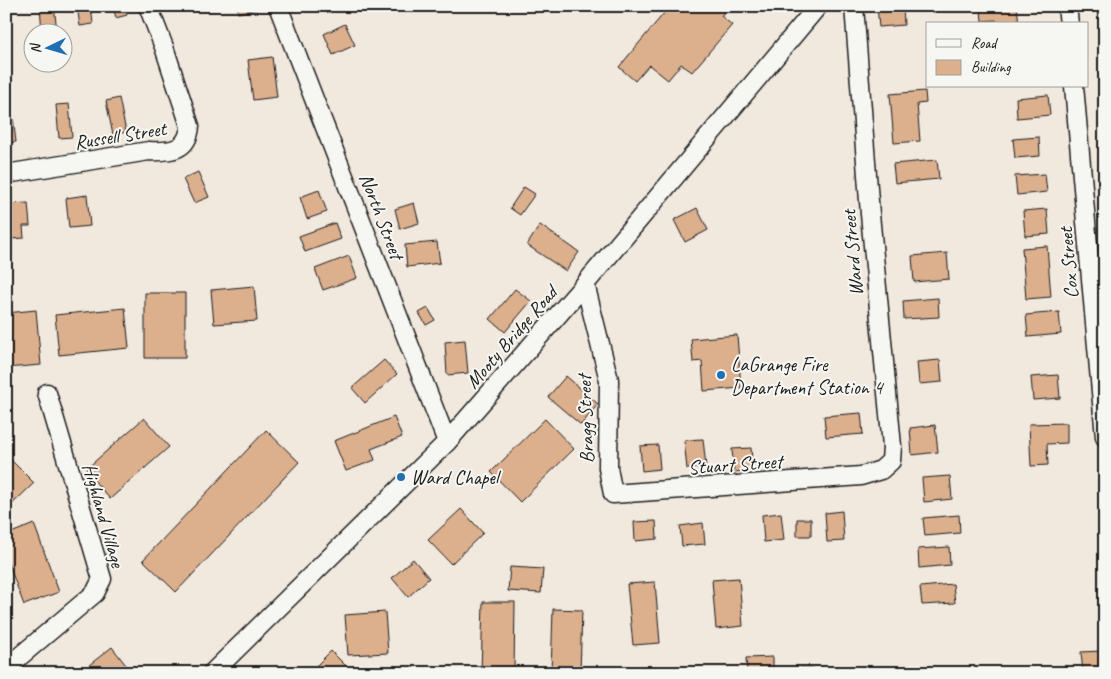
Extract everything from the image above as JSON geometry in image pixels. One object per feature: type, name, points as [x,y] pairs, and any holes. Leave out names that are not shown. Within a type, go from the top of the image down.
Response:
[{"type":"street","name":"Russell Street","points":[[6,174],[149,151],[174,150],[185,143],[189,135],[190,126],[164,46],[148,6]]},
{"type":"street","name":"North Street","points":[[278,6],[447,442]]},
{"type":"street","name":"Mooty Bridge Road","points":[[212,673],[447,442],[584,284],[818,6]]},
{"type":"street","name":"Ward Street","points":[[854,6],[870,214],[892,446],[891,461],[881,470],[861,476]]},
{"type":"street","points":[[1067,6],[1069,22]]},
{"type":"street","name":"Cox Street","points":[[1074,88],[1105,436]]},
{"type":"street","name":"Bragg Street","points":[[584,284],[609,380],[608,468],[613,494]]},
{"type":"street","name":"Highland Village","points":[[6,668],[95,593],[102,579],[47,393]]},
{"type":"street","name":"Stuart Street","points":[[613,494],[861,476]]},
{"type":"building","points":[[40,6],[54,6],[56,22],[41,22]]},
{"type":"building","points":[[77,6],[91,6],[93,24],[80,26]]},
{"type":"building","points":[[113,6],[125,6],[127,15],[116,18]]},
{"type":"building","points":[[237,6],[257,6],[257,9],[238,13]]},
{"type":"building","points":[[670,6],[729,6],[721,16],[732,25],[692,72],[681,64],[668,80],[649,65],[635,81],[619,67]]},
{"type":"building","points":[[877,6],[903,6],[904,25],[879,27]]},
{"type":"building","points":[[993,6],[1017,6],[1019,22],[982,21],[981,10],[994,9]]},
{"type":"building","points":[[1097,6],[1105,6],[1105,14],[1098,15]]},
{"type":"building","points":[[345,24],[355,45],[333,55],[324,34]]},
{"type":"building","points":[[272,57],[277,97],[253,100],[248,60]]},
{"type":"building","points":[[925,91],[926,103],[917,104],[920,141],[894,143],[890,94]]},
{"type":"building","points":[[1048,95],[1050,115],[1017,118],[1016,98]]},
{"type":"building","points":[[119,98],[126,132],[113,135],[106,101]]},
{"type":"building","points":[[69,104],[72,137],[59,138],[56,105]]},
{"type":"building","points":[[12,109],[16,142],[6,143],[6,110]]},
{"type":"building","points":[[1039,137],[1040,156],[1015,158],[1013,139]]},
{"type":"building","points":[[937,160],[939,179],[895,183],[893,164]]},
{"type":"building","points":[[198,172],[209,197],[194,203],[183,179]]},
{"type":"building","points":[[1045,174],[1047,192],[1017,195],[1015,176]]},
{"type":"building","points":[[524,187],[535,194],[520,215],[510,208]]},
{"type":"building","points":[[319,190],[327,212],[307,219],[300,197]]},
{"type":"building","points":[[87,195],[90,226],[69,228],[66,198]]},
{"type":"building","points":[[28,203],[30,226],[23,226],[24,238],[12,239],[9,204]]},
{"type":"building","points":[[414,203],[419,223],[400,229],[395,209]]},
{"type":"building","points":[[697,208],[708,230],[685,242],[674,220]]},
{"type":"building","points":[[1047,209],[1049,234],[1025,236],[1023,211]]},
{"type":"building","points":[[335,223],[341,239],[305,252],[299,236]]},
{"type":"building","points":[[540,225],[579,252],[566,271],[527,245]]},
{"type":"building","points":[[437,242],[440,263],[407,267],[405,245]]},
{"type":"building","points":[[1047,246],[1051,297],[1026,299],[1022,248]]},
{"type":"building","points":[[947,253],[949,279],[914,282],[912,256]]},
{"type":"building","points":[[349,256],[357,278],[323,290],[315,269]]},
{"type":"building","points":[[254,286],[257,321],[214,324],[211,290]]},
{"type":"building","points":[[515,289],[531,301],[505,332],[490,319]]},
{"type":"building","points":[[145,293],[185,293],[185,358],[145,358]]},
{"type":"building","points":[[938,298],[939,317],[904,319],[903,301]]},
{"type":"building","points":[[125,308],[129,348],[59,355],[55,315]]},
{"type":"building","points":[[428,308],[435,320],[426,325],[419,313]]},
{"type":"building","points":[[36,310],[41,365],[6,368],[6,313]]},
{"type":"building","points":[[1059,312],[1061,334],[1028,337],[1026,315]]},
{"type":"building","name":"LaGrange Fire Department Station 4","points":[[737,335],[741,388],[704,391],[702,361],[693,362],[691,339]]},
{"type":"building","points":[[465,340],[468,373],[447,375],[445,342]]},
{"type":"building","points":[[384,360],[397,374],[365,403],[352,388]]},
{"type":"building","points":[[940,360],[942,382],[919,384],[917,362]]},
{"type":"building","points":[[1058,375],[1060,398],[1033,400],[1031,377]]},
{"type":"building","points":[[566,376],[598,404],[581,425],[548,397]]},
{"type":"building","points":[[861,413],[863,434],[826,437],[824,416]]},
{"type":"building","points":[[394,417],[402,437],[371,449],[375,460],[346,471],[334,441]]},
{"type":"building","points":[[144,418],[169,447],[110,499],[85,470]]},
{"type":"building","points":[[545,419],[574,449],[520,502],[491,472]]},
{"type":"building","points":[[1067,423],[1067,443],[1047,444],[1048,465],[1031,466],[1029,424]]},
{"type":"building","points":[[935,425],[938,452],[912,455],[910,428]]},
{"type":"building","points":[[266,430],[299,462],[176,592],[143,560]]},
{"type":"building","points":[[703,439],[706,467],[687,469],[684,440]]},
{"type":"building","points":[[658,445],[660,469],[642,471],[640,446]]},
{"type":"building","points":[[751,448],[753,470],[734,472],[732,449]]},
{"type":"building","points":[[6,455],[34,483],[6,510]]},
{"type":"building","points":[[950,476],[952,499],[924,502],[922,478]]},
{"type":"building","points":[[461,509],[483,533],[451,564],[428,540]]},
{"type":"building","points":[[842,511],[844,541],[827,542],[825,513]]},
{"type":"building","points":[[781,513],[784,540],[764,542],[762,515]]},
{"type":"building","points":[[959,515],[960,533],[925,536],[923,518]]},
{"type":"building","points":[[797,519],[811,519],[811,536],[797,536]]},
{"type":"building","points":[[656,521],[657,539],[635,541],[634,522]]},
{"type":"building","points":[[703,523],[705,544],[682,546],[680,526]]},
{"type":"building","points":[[34,524],[59,592],[24,605],[6,557],[6,535]]},
{"type":"building","points":[[949,547],[950,565],[919,568],[918,549]]},
{"type":"building","points":[[413,559],[429,578],[408,597],[392,578]]},
{"type":"building","points":[[510,567],[543,569],[541,593],[508,591]]},
{"type":"building","points":[[739,578],[743,626],[716,629],[712,580]]},
{"type":"building","points":[[655,582],[660,643],[633,645],[627,584]]},
{"type":"building","points":[[953,584],[955,603],[922,605],[920,587]]},
{"type":"building","points":[[483,602],[515,602],[514,673],[481,673]]},
{"type":"building","points":[[553,609],[582,610],[580,673],[551,673]]},
{"type":"building","points":[[385,612],[388,653],[348,655],[345,615]]},
{"type":"building","points":[[112,647],[132,673],[79,673]]},
{"type":"building","points":[[331,651],[346,666],[340,673],[312,673],[311,671]]},
{"type":"building","points":[[1101,651],[1103,673],[1083,673],[1081,652]]},
{"type":"building","points":[[773,657],[773,673],[747,673],[746,658]]},
{"type":"building","points":[[800,668],[813,668],[813,673],[800,673]]},
{"type":"building","points":[[661,669],[661,673],[636,673],[645,671]]},
{"type":"building","points":[[725,672],[725,673],[695,673]]},
{"type":"place","name":"LaGrange Fire Department Station 4","points":[[721,375]]},
{"type":"place","name":"Ward Chapel","points":[[401,477]]}]
